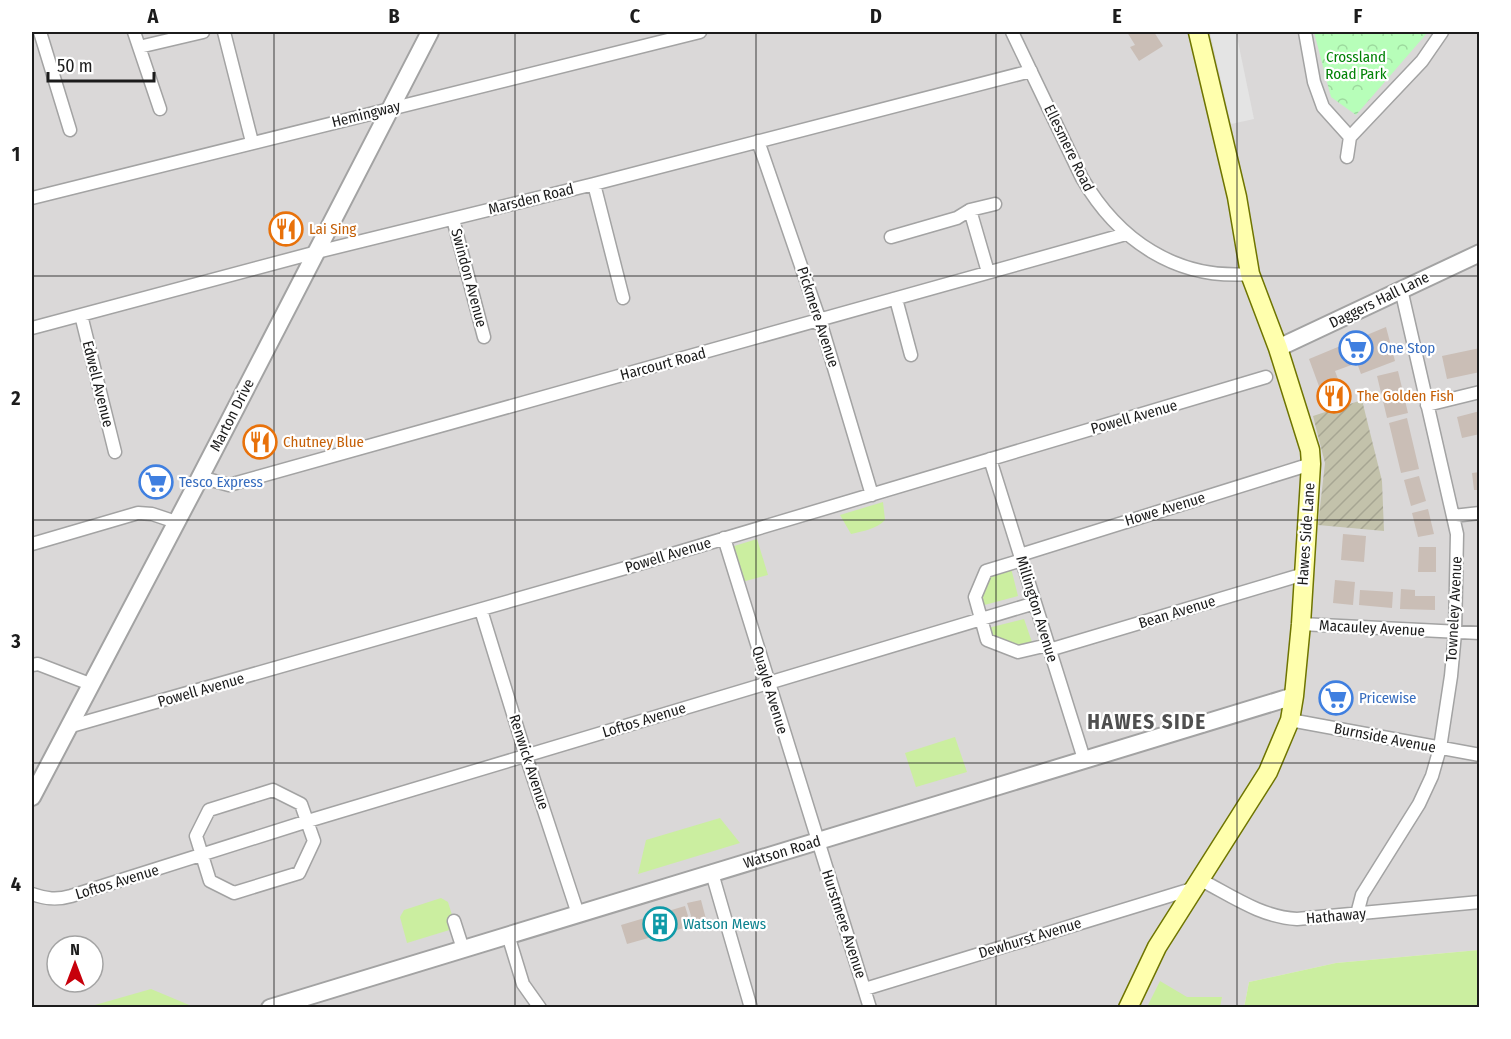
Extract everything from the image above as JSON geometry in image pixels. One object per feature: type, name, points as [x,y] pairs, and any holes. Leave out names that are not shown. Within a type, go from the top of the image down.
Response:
[{"type":"main road","name":"Hawes Side Lane","points":[[1128,1008],[1157,947],[1269,772],[1290,720],[1304,574],[1310,450],[1278,348],[1250,274],[1237,197],[1198,32]]},
{"type":"street","points":[[40,32],[70,130]]},
{"type":"street","points":[[134,32],[160,109]]},
{"type":"street","points":[[139,47],[203,32]]},
{"type":"street","points":[[224,32],[252,142]]},
{"type":"street","name":"Marton Drive","points":[[32,796],[430,32]]},
{"type":"street","name":"Hemingway","points":[[32,198],[700,32]]},
{"type":"street","name":"Ellesmere Road","points":[[1012,32],[1082,178],[1099,205],[1126,234],[1148,250],[1188,269],[1229,276],[1250,274]]},
{"type":"street","points":[[1305,32],[1314,82],[1323,107],[1350,137]]},
{"type":"street","points":[[1347,157],[1350,137],[1422,61],[1442,32]]},
{"type":"street","name":"Marsden Road","points":[[32,328],[317,252],[594,184],[1031,71]]},
{"type":"street","name":"Pickmere Avenue","points":[[758,141],[820,321],[872,495]]},
{"type":"street","points":[[594,184],[623,298]]},
{"type":"street","points":[[891,237],[957,218],[970,210],[995,204]]},
{"type":"street","points":[[970,210],[988,272]]},
{"type":"street","name":"Swindon Avenue","points":[[453,219],[484,338]]},
{"type":"street","name":"Harcourt Road","points":[[200,477],[229,485],[1126,234]]},
{"type":"street","name":"Daggers Hall Lane","points":[[1278,348],[1479,253]]},
{"type":"street","name":"Towneley Avenue","points":[[1357,914],[1362,895],[1419,804],[1432,776],[1440,748],[1455,633],[1457,534],[1401,289]]},
{"type":"street","points":[[896,299],[911,355]]},
{"type":"street","name":"Edwell Avenue","points":[[81,315],[115,452]]},
{"type":"street","name":"Powell Avenue","points":[[68,728],[481,610],[1266,377]]},
{"type":"street","points":[[1427,405],[1479,392]]},
{"type":"street","name":"Millington Avenue","points":[[990,459],[1084,759]]},
{"type":"street","name":"Howe Avenue","points":[[1021,558],[1311,464]]},
{"type":"street","points":[[32,544],[138,513],[152,514],[176,522]]},
{"type":"street","points":[[1454,516],[1479,513]]},
{"type":"street","name":"Quayle Avenue","points":[[724,538],[817,841]]},
{"type":"street","points":[[1021,558],[986,571],[975,597],[980,618],[987,640],[1018,652],[1049,647]]},
{"type":"street","name":"Bean Avenue","points":[[1049,647],[1304,574]]},
{"type":"street","name":"Loftos Avenue","points":[[32,894],[46,899],[58,899],[767,682],[1035,603]]},
{"type":"street","name":"Renwick Avenue","points":[[481,610],[578,914]]},
{"type":"street","name":"Macauley Avenue","points":[[1300,624],[1479,633]]},
{"type":"street","points":[[32,665],[38,664],[90,684]]},
{"type":"street","name":"Watson Road","points":[[270,1008],[310,1001],[508,935],[1294,696]]},
{"type":"street","name":"Burnside Avenue","points":[[1290,720],[1479,755]]},
{"type":"street","points":[[273,790],[301,804],[314,841],[299,873],[234,893],[210,881],[202,855],[196,836],[209,810],[273,790]]},
{"type":"street","name":"Hurstmere Avenue","points":[[817,841],[870,1008]]},
{"type":"street","points":[[712,873],[751,1008]]},
{"type":"street","name":"Hathaway","points":[[1198,884],[1279,918],[1297,919],[1479,902]]},
{"type":"street","name":"Dewhurst Avenue","points":[[865,989],[1198,884]]},
{"type":"street","points":[[454,921],[463,949]]},
{"type":"street","points":[[508,935],[523,984],[540,1008]]},
{"type":"shaded area","points":[[32,32],[1479,32],[1479,950],[1336,963],[1249,982],[1244,1008],[32,1007]]},
{"type":"shaded area","points":[[1210,32],[1236,32],[1254,119],[1231,124]]},
{"type":"shaded area","points":[[1362,400],[1382,481],[1384,531],[1318,525],[1325,463],[1313,416]]},
{"type":"green space","name":"Crossland Road Park","points":[[1314,32],[1428,32],[1356,115],[1331,97]]},
{"type":"green space","points":[[883,502],[885,520],[882,523],[874,528],[851,534],[840,515]]},
{"type":"green space","points":[[757,539],[768,575],[742,582],[731,547]]},
{"type":"green space","points":[[1010,564],[1018,596],[977,607],[986,571]]},
{"type":"green space","points":[[1024,619],[1034,648],[1018,652],[987,640],[984,629]]},
{"type":"green space","points":[[955,737],[967,772],[916,787],[905,753]]},
{"type":"green space","points":[[720,818],[740,843],[638,874],[646,840]]},
{"type":"green space","points":[[441,898],[448,902],[456,928],[407,943],[400,917],[404,910]]},
{"type":"green space","points":[[1479,950],[1479,1007],[1244,1008],[1249,982],[1336,963]]},
{"type":"green space","points":[[1160,981],[1187,997],[1222,997],[1220,1007],[1147,1007]]},
{"type":"green space","points":[[151,989],[194,1007],[94,1007],[95,1005]]},
{"type":"building","points":[[1127,32],[1154,32],[1163,46],[1139,61],[1130,47],[1135,45]]},
{"type":"building","points":[[1386,327],[1395,361],[1361,374],[1357,363],[1335,371],[1346,401],[1327,408],[1309,359]]},
{"type":"building","points":[[1480,348],[1480,372],[1447,379],[1442,356]]},
{"type":"building","points":[[1398,371],[1408,413],[1387,418],[1377,376]]},
{"type":"building","points":[[1480,411],[1480,434],[1462,438],[1457,417]]},
{"type":"building","points":[[1407,418],[1419,469],[1401,473],[1389,423]]},
{"type":"building","points":[[1480,472],[1480,490],[1474,490],[1472,473]]},
{"type":"building","points":[[1419,476],[1426,501],[1411,506],[1404,480]]},
{"type":"building","points":[[1428,509],[1434,534],[1418,537],[1412,513]]},
{"type":"building","points":[[1343,534],[1366,536],[1364,562],[1341,560]]},
{"type":"building","points":[[1419,547],[1436,547],[1436,572],[1418,572]]},
{"type":"building","points":[[1335,580],[1355,582],[1353,605],[1333,603]]},
{"type":"building","points":[[1401,589],[1415,590],[1415,596],[1435,596],[1435,610],[1400,609]]},
{"type":"building","points":[[1360,590],[1393,592],[1392,608],[1359,605]]},
{"type":"building","points":[[701,900],[706,919],[693,922],[687,903]]},
{"type":"building","points":[[685,906],[691,926],[627,944],[621,925]]},
{"type":"place","name":"Lai Sing","points":[[286,229]]},
{"type":"place","name":"One Stop","points":[[1356,348]]},
{"type":"place","name":"The Golden Fish","points":[[1334,396]]},
{"type":"place","name":"Chutney Blue","points":[[260,442]]},
{"type":"place","name":"Tesco Express","points":[[156,482]]},
{"type":"place","name":"Pricewise","points":[[1336,698]]},
{"type":"place","name":"Watson Mews","points":[[660,924]]},
{"type":"district","name":"HAWES SIDE","points":[[1147,722]]}]
